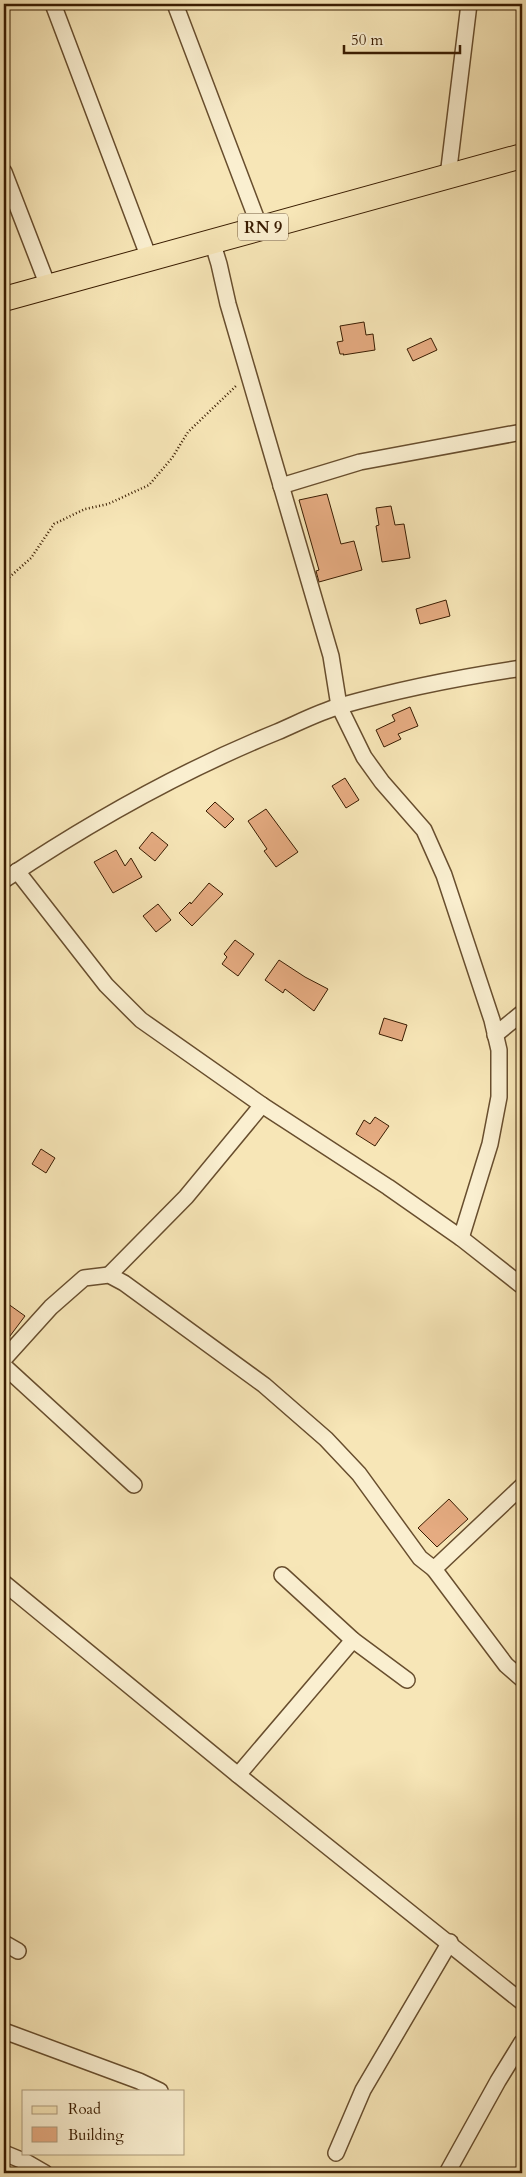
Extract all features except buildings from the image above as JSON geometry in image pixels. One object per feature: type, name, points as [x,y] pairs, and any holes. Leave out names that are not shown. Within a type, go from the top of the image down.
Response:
[{"type":"main road","name":"RN 9","points":[[4,299],[522,156]]},
{"type":"street","points":[[53,4],[150,258]]},
{"type":"street","points":[[175,4],[260,228]]},
{"type":"street","points":[[448,176],[469,4]]},
{"type":"street","points":[[4,172],[48,286]]},
{"type":"street","points":[[212,241],[331,656],[339,706],[364,757],[382,782],[424,830],[444,874],[499,1050],[499,1097],[490,1144],[461,1238]]},
{"type":"street","points":[[281,486],[360,462],[522,432]]},
{"type":"street","points":[[4,880],[49,850],[100,820],[236,748],[339,706],[442,680],[522,668]]},
{"type":"street","points":[[17,871],[120,1000],[141,1020],[262,1105],[388,1187],[461,1238],[522,1286]]},
{"type":"street","points":[[495,1035],[522,1013]]},
{"type":"street","points":[[109,1275],[186,1197],[262,1105]]},
{"type":"street","points":[[4,1359],[51,1307],[84,1278],[109,1275],[124,1283],[264,1386],[326,1439],[359,1474],[420,1558],[434,1569],[506,1665],[522,1679]]},
{"type":"street","points":[[4,1366],[134,1485]]},
{"type":"street","points":[[434,1569],[522,1486]]},
{"type":"street","points":[[282,1575],[353,1640],[408,1680]]},
{"type":"street","points":[[4,1583],[238,1775],[450,1942],[522,2002]]},
{"type":"street","points":[[238,1775],[353,1640]]},
{"type":"street","points":[[336,2153],[363,2090],[450,1942]]},
{"type":"street","points":[[4,1943],[18,1951]]},
{"type":"street","points":[[4,2031],[140,2081],[158,2090]]},
{"type":"street","points":[[448,2173],[498,2081],[522,2042]]},
{"type":"street","points":[[4,2153],[26,2162],[45,2173]]},
{"type":"path","points":[[4,582],[31,558],[37,546],[54,524],[84,509],[108,504],[149,485],[172,458],[188,432],[249,375]]}]
